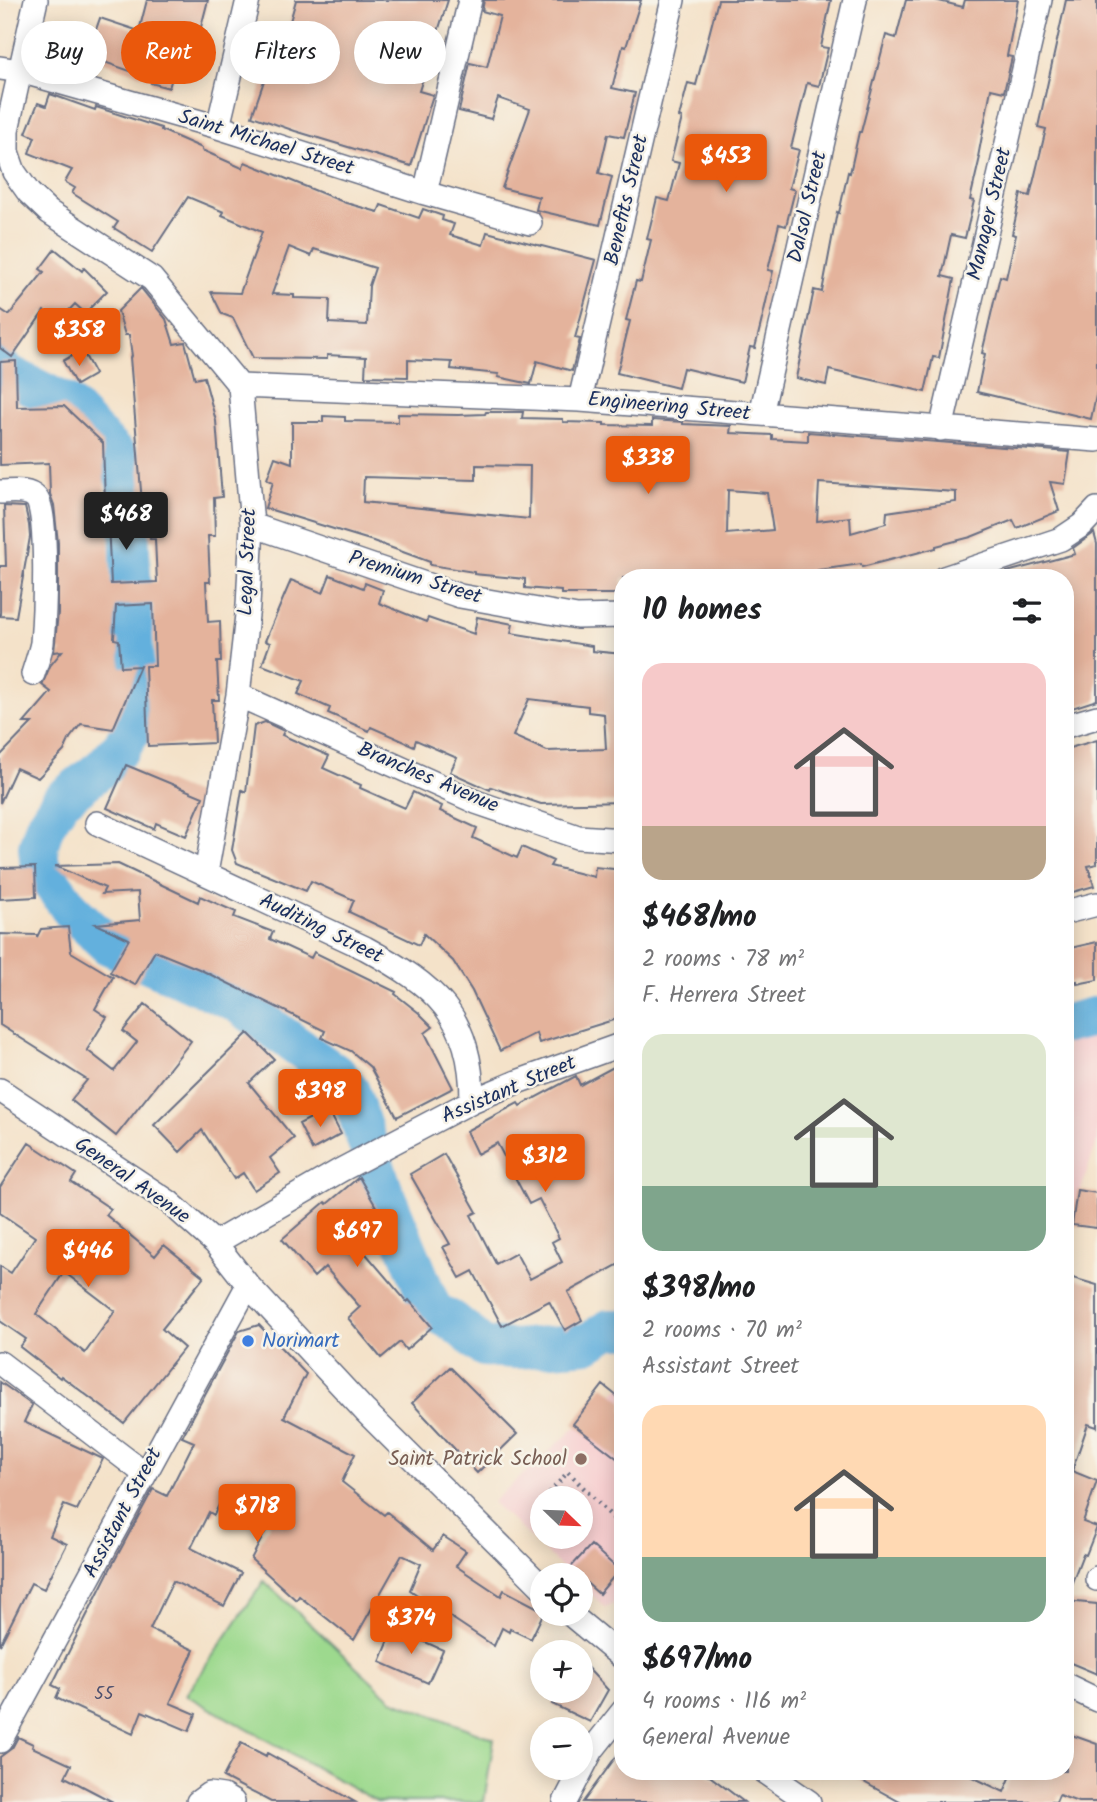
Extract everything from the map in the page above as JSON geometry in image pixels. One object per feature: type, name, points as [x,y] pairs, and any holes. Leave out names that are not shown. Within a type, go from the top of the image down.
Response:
[{"type":"street","points":[[36,0],[10,69],[7,152],[14,172],[29,193],[49,212],[152,279],[240,386]]},
{"type":"street","points":[[218,127],[248,0]]},
{"type":"street","points":[[425,193],[470,0]]},
{"type":"street","name":"Benefits Street","points":[[580,400],[673,0]]},
{"type":"street","name":"Dalsol Street","points":[[761,414],[855,0]]},
{"type":"street","name":"Manager Street","points":[[941,429],[1040,0]]},
{"type":"street","name":"Saint Michael Street","points":[[10,69],[218,127],[425,193],[530,223]]},
{"type":"street","name":"Engineering Street","points":[[240,386],[580,400],[1097,440]]},
{"type":"street","name":"Legal Street","points":[[206,873],[238,695],[248,606],[252,525],[240,386]]},
{"type":"street","points":[[0,492],[24,492],[34,495],[39,502],[43,526],[45,599],[41,646],[33,674]]},
{"type":"street","points":[[971,569],[1061,539],[1082,525],[1097,509]]},
{"type":"street","name":"Premium Street","points":[[252,525],[460,597],[578,617],[614,616]]},
{"type":"street","name":"Branches Avenue","points":[[238,695],[476,802],[578,837],[614,839]]},
{"type":"street","points":[[1074,724],[1097,717]]},
{"type":"street","name":"Auditing Street","points":[[97,823],[365,948],[400,967],[428,987],[453,1017],[467,1049],[472,1078],[472,1101]]},
{"type":"street","points":[[1074,910],[1097,904]]},
{"type":"street","name":"Assistant Street","points":[[215,1243],[341,1170],[472,1101],[614,1047]]},
{"type":"street","name":"General Avenue","points":[[0,1090],[169,1202],[215,1243],[248,1285],[365,1411],[530,1575]]},
{"type":"street","name":"Assistant Street","points":[[0,1741],[248,1285]]},
{"type":"street","points":[[0,1363],[144,1473]]},
{"type":"street","points":[[584,1626],[614,1651]]},
{"type":"street","points":[[1074,1689],[1097,1700]]},
{"type":"street","points":[[565,1802],[592,1750],[614,1722]]},
{"type":"street","points":[[777,1780],[809,1802]]},
{"type":"street","points":[[198,1802],[209,1794],[223,1796],[233,1802]]},
{"type":"path","points":[[556,1486],[568,1472],[582,1486]]},
{"type":"path","points":[[593,1497],[614,1519]]},
{"type":"shaded area","points":[[1097,1034],[1097,1141],[1074,1211],[1074,1041]]},
{"type":"shaded area","name":"Saint Patrick School","points":[[614,1393],[614,1604],[606,1608],[593,1596],[593,1563],[557,1563],[542,1549],[593,1549],[593,1486],[530,1486],[530,1538],[492,1502]]},
{"type":"green space","points":[[264,1581],[392,1700],[494,1739],[484,1802],[378,1802],[186,1695]]},
{"type":"building","points":[[147,0],[208,0],[203,21],[142,21]]},
{"type":"building","points":[[296,0],[448,0],[441,21],[354,21],[354,84],[421,84],[419,91],[433,95],[411,166],[252,116],[263,84],[340,84],[340,21],[290,21]]},
{"type":"building","points":[[484,0],[641,0],[626,47],[623,46],[612,88],[635,93],[624,137],[608,134],[599,173],[612,177],[600,225],[536,210],[539,197],[502,188],[530,109],[498,98],[491,119],[459,111],[470,63],[487,67],[500,16],[482,11]]},
{"type":"building","points":[[718,0],[831,0],[821,47],[828,48],[819,86],[807,83],[791,148],[799,150],[789,188],[795,190],[786,226],[779,224],[768,270],[773,271],[764,311],[755,348],[750,347],[742,382],[683,368],[678,388],[617,373],[630,321],[626,320],[636,281],[641,282],[651,240],[647,239],[657,198],[669,201],[679,163],[671,161],[688,83],[696,85]]},
{"type":"building","points":[[906,0],[935,0],[963,7],[965,0],[1018,0],[1007,56],[1012,57],[1004,92],[991,89],[970,200],[974,201],[965,238],[951,235],[942,276],[954,279],[939,358],[933,357],[925,392],[829,370],[826,385],[796,378],[814,290],[822,292],[837,212],[839,213],[886,35],[896,38]]},
{"type":"building","points":[[1066,0],[1097,0],[1097,391],[1091,419],[977,392],[985,354],[982,353],[1000,276],[1006,278],[1016,235],[1012,234],[1021,194],[1030,196],[1046,129],[1038,127]]},
{"type":"building","points":[[100,18],[121,25],[121,68],[107,63],[107,21],[99,21]]},
{"type":"building","points":[[155,84],[170,84],[169,88]]},
{"type":"building","points":[[50,94],[95,110],[96,107],[161,128],[242,168],[245,162],[346,203],[378,212],[381,205],[419,218],[423,209],[443,216],[442,220],[454,224],[450,235],[483,245],[487,232],[596,260],[575,338],[580,339],[572,371],[537,361],[531,384],[498,377],[499,374],[451,369],[452,362],[408,360],[408,377],[365,376],[366,357],[327,355],[327,359],[253,358],[233,318],[222,314],[211,292],[240,293],[262,232],[188,197],[152,252],[114,228],[118,222],[72,193],[75,188],[65,182],[72,170],[29,153],[35,137],[26,133],[38,103],[46,106]],"holes":[[[289,247],[311,256],[314,249],[375,268],[369,286],[367,325],[329,323],[330,299],[272,294]]]},
{"type":"building","points":[[55,249],[82,271],[84,268],[107,291],[85,313],[75,304],[58,322],[44,311],[12,357],[0,348],[0,309],[9,315],[44,272],[40,269]]},
{"type":"building","points":[[141,288],[166,319],[174,344],[185,342],[195,379],[204,377],[216,421],[222,497],[214,498],[215,536],[208,536],[210,582],[206,582],[208,622],[220,621],[221,662],[217,662],[219,700],[212,700],[214,743],[148,746],[145,666],[155,666],[153,604],[116,606],[114,639],[119,640],[121,667],[140,666],[113,729],[81,724],[64,751],[38,778],[16,768],[0,803],[0,756],[32,723],[24,723],[51,692],[42,685],[50,666],[62,651],[54,652],[58,613],[58,543],[54,505],[50,494],[49,463],[0,465],[0,362],[16,361],[17,407],[64,406],[103,443],[111,584],[157,582],[155,539],[150,539],[148,503],[142,503],[129,335],[125,335],[118,311]]},
{"type":"building","points":[[82,350],[95,374],[76,385],[63,361]]},
{"type":"building","points":[[523,412],[522,418],[563,419],[563,422],[604,425],[652,426],[652,420],[731,426],[730,433],[772,435],[772,439],[808,441],[808,432],[1070,452],[1065,484],[1050,482],[1059,511],[1017,528],[1013,520],[936,548],[862,567],[861,564],[825,569],[614,569],[614,594],[561,594],[561,591],[525,588],[525,579],[474,574],[430,565],[430,562],[373,541],[265,508],[273,482],[267,479],[275,457],[292,463],[292,422],[323,422],[323,416],[345,417],[345,421],[398,422],[398,414]],"holes":[[[476,465],[530,466],[529,519],[363,502],[364,477],[476,480]],[[819,483],[956,492],[956,502],[887,512],[886,523],[851,533],[850,517],[817,521]],[[728,490],[767,493],[773,530],[727,534]]]},
{"type":"building","points":[[4,506],[25,507],[29,525],[30,537],[16,617],[0,616],[0,566],[6,566]]},
{"type":"building","points":[[1094,533],[1097,544],[1097,700],[1074,707],[1074,569],[1018,569],[1075,554],[1073,548]]},
{"type":"building","points":[[330,575],[363,588],[365,583],[383,590],[379,603],[426,622],[428,618],[474,634],[477,617],[513,624],[511,633],[592,646],[592,651],[614,653],[614,802],[541,804],[491,787],[490,790],[450,772],[457,758],[416,740],[414,746],[371,727],[369,731],[328,713],[330,708],[298,694],[304,681],[262,665],[270,643],[265,641],[291,580],[323,593]],"holes":[[[529,699],[588,706],[588,712],[604,714],[606,749],[547,751],[513,736]]]},
{"type":"building","points":[[265,722],[284,731],[282,735],[329,756],[323,768],[405,808],[413,792],[442,806],[440,811],[477,828],[473,838],[517,858],[522,847],[553,861],[550,866],[594,877],[595,867],[614,869],[614,1020],[539,1043],[536,1033],[500,1051],[472,991],[453,961],[424,934],[419,945],[349,912],[354,900],[311,881],[306,891],[237,863],[232,850],[242,790],[246,792],[254,726]]},
{"type":"building","points":[[1097,740],[1097,864],[1088,866],[1094,886],[1074,892],[1074,747]]},
{"type":"building","points":[[126,765],[203,797],[186,836],[156,823],[154,829],[107,808]]},
{"type":"building","points":[[118,864],[198,902],[200,896],[236,912],[234,917],[273,932],[270,939],[311,958],[314,952],[396,992],[395,994],[433,1027],[425,1033],[453,1088],[397,1117],[370,1067],[351,1051],[322,1038],[325,1031],[199,969],[155,951],[135,985],[110,972],[129,939],[96,924],[140,920],[138,892],[102,894],[105,888],[55,866]]},
{"type":"building","points":[[35,867],[36,897],[0,899],[0,868]]},
{"type":"building","points":[[68,927],[71,952],[113,977],[95,1009],[107,1017],[87,1050],[114,1071],[137,1042],[123,1031],[145,1004],[191,1041],[116,1136],[71,1100],[87,1080],[0,1025],[0,934],[37,937],[41,929]]},
{"type":"building","points":[[1097,942],[1097,980],[1077,984],[1077,981],[1074,982],[1074,947]]},
{"type":"building","points":[[248,1033],[274,1059],[249,1083],[294,1138],[270,1158],[280,1173],[254,1190],[243,1173],[234,1179],[202,1130],[180,1152],[154,1125]]},
{"type":"building","points":[[614,1067],[614,1267],[568,1292],[582,1320],[565,1330],[549,1301],[502,1326],[473,1271],[460,1278],[443,1247],[450,1244],[410,1174],[444,1154],[477,1212],[471,1215],[496,1264],[516,1253],[530,1279],[562,1262],[552,1242],[559,1238],[539,1199],[529,1204],[497,1143],[477,1154],[466,1131],[576,1076],[580,1085]]},
{"type":"building","points":[[328,1109],[341,1134],[312,1150],[299,1124]]},
{"type":"building","points":[[29,1143],[76,1174],[71,1182],[111,1209],[106,1215],[155,1256],[164,1245],[204,1277],[162,1329],[184,1348],[124,1423],[20,1347],[26,1339],[0,1321],[0,1266],[11,1273],[35,1237],[0,1213],[0,1187]],"holes":[[[64,1272],[115,1311],[85,1353],[36,1314]]]},
{"type":"building","points":[[359,1177],[382,1217],[355,1241],[432,1327],[406,1350],[400,1342],[381,1358],[348,1318],[360,1307],[325,1267],[314,1277],[282,1239]]},
{"type":"building","points":[[1077,1190],[1097,1193],[1097,1228],[1074,1225]]},
{"type":"building","points":[[1074,1278],[1097,1285],[1097,1427],[1088,1424],[1074,1465]]},
{"type":"building","points":[[259,1325],[306,1374],[284,1417],[355,1454],[342,1482],[384,1515],[387,1512],[433,1550],[443,1536],[466,1551],[456,1566],[501,1596],[504,1590],[530,1604],[530,1626],[537,1626],[531,1639],[502,1628],[494,1646],[410,1590],[421,1564],[402,1555],[354,1640],[299,1596],[296,1600],[251,1559],[270,1523],[222,1498],[214,1515],[209,1512],[191,1548],[241,1573],[224,1606],[173,1581],[150,1629],[194,1650],[170,1703],[196,1714],[189,1731],[142,1711],[133,1734],[56,1698],[60,1689],[52,1685],[153,1489],[167,1496],[194,1442],[182,1437],[239,1331]]},
{"type":"building","points":[[450,1367],[517,1434],[477,1473],[412,1403]]},
{"type":"building","points":[[0,1382],[32,1405],[24,1422],[103,1459],[77,1510],[64,1505],[50,1536],[67,1544],[44,1589],[31,1583],[0,1645]]},
{"type":"building","points":[[603,1385],[614,1394],[614,1456],[573,1424]]},
{"type":"building","points":[[1074,1472],[1097,1481],[1083,1522],[1097,1527],[1086,1555],[1083,1554],[1074,1577]]},
{"type":"building","points":[[593,1547],[614,1566],[614,1576],[599,1594],[593,1589],[593,1563],[575,1563]]},
{"type":"building","points":[[1074,1602],[1097,1604],[1097,1674],[1074,1664]]},
{"type":"building","points":[[394,1628],[443,1650],[428,1683],[380,1662]]},
{"type":"building","points":[[593,1674],[608,1690],[593,1717],[579,1717],[552,1704],[593,1703]]},
{"type":"building","points":[[1074,1736],[1097,1744],[1097,1802],[1078,1802],[1059,1795],[1056,1802],[900,1802],[860,1780],[978,1780],[1004,1792],[1009,1780],[1074,1780]]},
{"type":"building","points":[[18,1737],[33,1744],[32,1747],[71,1765],[65,1777],[113,1802],[0,1802],[0,1757],[12,1748]]},
{"type":"building","points":[[241,1743],[266,1756],[267,1753],[355,1802],[271,1802],[223,1777]]},
{"type":"building","points":[[614,1759],[614,1780],[715,1780],[744,1802],[583,1802]]},
{"type":"waterway","points":[[0,367],[8,374],[67,404],[118,457],[128,490],[136,724],[122,746],[102,768],[61,800],[45,825],[38,847],[40,867],[72,911],[108,945],[236,1002],[339,1076],[350,1091],[383,1190],[433,1311],[454,1322],[484,1347],[515,1349],[587,1343],[609,1329],[614,1329]]},
{"type":"waterway","points":[[1074,1022],[1097,1016]]},
{"type":"place","name":"Norimart","points":[[248,1341]]},
{"type":"place","name":"Saint Patrick School","points":[[581,1459]]}]
